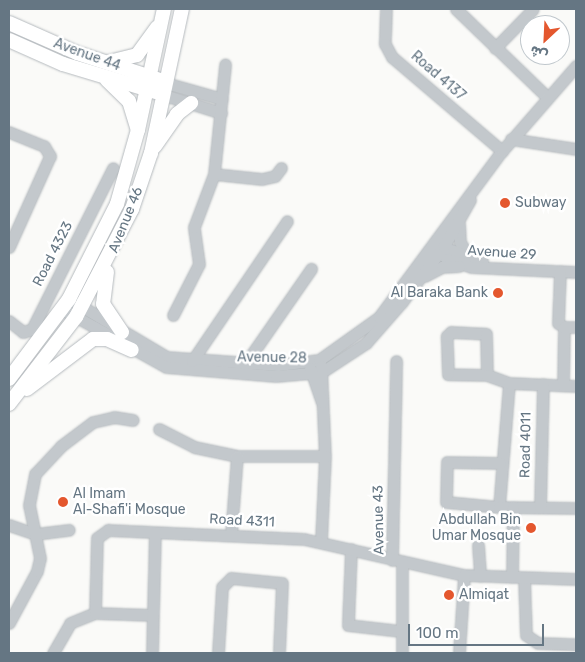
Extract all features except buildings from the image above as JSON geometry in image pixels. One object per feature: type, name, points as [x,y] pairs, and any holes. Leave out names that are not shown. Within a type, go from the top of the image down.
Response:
[{"type":"main road","name":"Avenue 46","points":[[11,402],[79,312],[110,260],[150,153],[182,9]]},
{"type":"main road","name":"Avenue 46","points":[[9,379],[65,304],[116,204],[138,130],[163,13]]},
{"type":"main road","points":[[138,130],[127,99],[103,69],[141,51],[163,13]]},
{"type":"main road","name":"Avenue 44","points":[[9,23],[103,69]]},
{"type":"main road","name":"Avenue 44","points":[[9,40],[165,89]]},
{"type":"main road","points":[[150,153],[172,120],[191,103]]},
{"type":"main road","points":[[110,260],[103,304],[122,332]]},
{"type":"main road","points":[[11,402],[93,339],[107,339],[132,350]]},
{"type":"street","name":"Road 4137","points":[[386,9],[385,38],[392,57],[502,151]]},
{"type":"street","points":[[456,9],[547,97]]},
{"type":"street","points":[[495,48],[533,9]]},
{"type":"street","points":[[172,315],[197,268],[194,227],[214,174],[225,65]]},
{"type":"street","name":"Avenue 28","points":[[79,312],[132,350],[178,369],[317,373],[366,343],[416,283],[437,246],[511,139],[576,66]]},
{"type":"street","points":[[165,89],[222,99]]},
{"type":"street","points":[[165,89],[191,103],[221,113]]},
{"type":"street","points":[[9,132],[44,146],[50,156],[9,245]]},
{"type":"street","points":[[511,139],[576,149]]},
{"type":"street","name":"Road 4323","points":[[9,321],[23,332],[32,329],[113,168]]},
{"type":"street","points":[[214,174],[262,179],[275,176],[281,168]]},
{"type":"street","name":"Avenue 28","points":[[65,304],[122,332],[155,353],[192,360],[245,364],[275,365],[314,361],[378,317],[437,246],[459,223],[472,196]]},
{"type":"street","points":[[192,360],[287,221]]},
{"type":"street","points":[[416,283],[438,268],[466,262],[460,242],[459,223]]},
{"type":"street","name":"Avenue 29","points":[[437,246],[466,262],[576,272]]},
{"type":"street","name":"Avenue 29","points":[[466,262],[576,265]]},
{"type":"street","name":"Avenue 28","points":[[245,364],[260,339],[312,269]]},
{"type":"street","points":[[560,271],[558,323],[570,327],[564,341],[563,385]]},
{"type":"street","points":[[487,375],[486,334],[448,333],[448,374],[487,375],[509,383],[576,386]]},
{"type":"street","points":[[260,339],[264,358],[275,365]]},
{"type":"street","points":[[564,341],[576,341]]},
{"type":"street","points":[[314,361],[323,404],[325,456],[321,541]]},
{"type":"street","name":"Avenue 43","points":[[396,361],[397,561],[464,575],[576,579]]},
{"type":"street","name":"Road 4011","points":[[500,463],[447,462],[446,502],[499,506],[500,463],[505,458],[509,383]]},
{"type":"street","name":"Road 4011","points":[[540,507],[543,384]]},
{"type":"street","points":[[9,623],[13,606],[37,571],[35,534],[29,504],[35,474],[61,446],[93,422],[114,417],[133,420]]},
{"type":"street","points":[[158,429],[194,447],[237,456],[325,456]]},
{"type":"street","points":[[231,535],[237,456]]},
{"type":"street","points":[[499,506],[576,508]]},
{"type":"street","points":[[513,507],[524,630],[538,643],[576,644]]},
{"type":"street","points":[[9,524],[35,534],[69,530]]},
{"type":"street","name":"Road 4311","points":[[94,613],[96,545],[99,534],[108,530],[321,541],[397,561]]},
{"type":"street","points":[[152,653],[155,533]]},
{"type":"street","points":[[478,545],[480,576]]},
{"type":"street","points":[[351,549],[348,625],[401,631]]},
{"type":"street","points":[[397,561],[402,653]]},
{"type":"street","points":[[459,653],[464,575]]},
{"type":"street","points":[[218,653],[222,587],[231,578],[282,583],[279,653]]},
{"type":"street","points":[[53,653],[70,624],[94,613],[153,615]]},
{"type":"place","name":"Subway","points":[[505,203]]},
{"type":"place","name":"Al Baraka Bank","points":[[498,293]]},
{"type":"place","name":"Al Imam Al-Shafi'i Mosque","points":[[63,502]]},
{"type":"place","name":"Abdullah Bin Umar Mosque","points":[[531,528]]},
{"type":"place","name":"Almiqat","points":[[449,595]]}]
